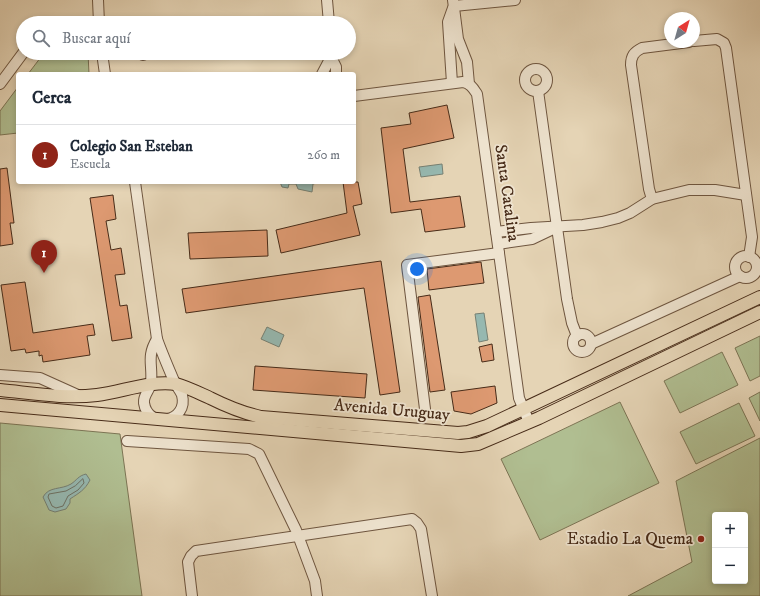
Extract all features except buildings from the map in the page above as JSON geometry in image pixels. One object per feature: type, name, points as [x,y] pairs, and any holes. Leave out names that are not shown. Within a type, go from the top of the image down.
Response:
[{"type":"main road","name":"Avenida Uruguay","points":[[0,390],[80,396],[98,395],[163,383],[176,384],[246,414],[261,417],[458,433],[478,430],[760,297]]},
{"type":"main road","name":"Avenida Uruguay","points":[[0,405],[461,446],[478,444],[529,422],[760,312]]},
{"type":"street","points":[[98,0],[99,16]]},
{"type":"street","points":[[327,0],[328,16]]},
{"type":"street","points":[[453,3],[515,0]]},
{"type":"street","points":[[452,83],[448,22],[453,3]]},
{"type":"street","points":[[356,96],[452,83],[463,82],[469,84],[467,62],[458,39],[453,3]]},
{"type":"street","points":[[700,40],[718,39],[724,43],[726,48],[752,237],[749,257]]},
{"type":"street","points":[[652,199],[646,169],[631,58],[637,50],[642,48],[664,45]]},
{"type":"street","points":[[0,84],[18,60]]},
{"type":"street","points":[[103,60],[105,72]]},
{"type":"street","points":[[323,72],[329,60]]},
{"type":"street","points":[[333,60],[336,72]]},
{"type":"street","name":"Santa Catalina","points":[[469,84],[477,94],[519,398],[529,422]]},
{"type":"street","points":[[538,91],[567,299],[572,323],[577,336],[574,344],[578,350],[586,350],[591,344],[618,330],[740,276]]},
{"type":"street","points":[[135,184],[157,339],[176,384],[182,394],[183,404],[179,413],[171,419],[161,420],[152,417],[146,411],[144,402],[145,393],[151,385],[150,356],[152,346],[157,339]]},
{"type":"street","points":[[496,232],[583,225],[618,218],[630,213],[652,199],[676,192],[700,189],[746,195]]},
{"type":"street","points":[[425,409],[407,265],[498,249],[532,239],[557,227]]},
{"type":"street","points":[[742,257],[749,257],[755,260],[757,270],[753,276],[746,278],[740,276],[735,270],[736,263],[742,257]]},
{"type":"street","points":[[577,336],[582,334],[588,336],[591,344]]},
{"type":"street","points":[[0,374],[40,378],[80,396]]},
{"type":"street","points":[[127,441],[249,450],[256,452],[264,462],[298,535],[314,581],[317,596]]},
{"type":"street","points":[[192,596],[188,562],[196,550],[412,519],[421,529],[432,596]]},
{"type":"green space","points":[[39,60],[88,60],[89,72],[30,72]]},
{"type":"green space","points":[[16,90],[16,133],[0,135],[0,111]]},
{"type":"green space","points":[[760,336],[760,376],[750,381],[735,348]]},
{"type":"green space","points":[[722,352],[738,385],[680,413],[664,381]]},
{"type":"green space","points":[[760,392],[760,421],[749,398]]},
{"type":"green space","points":[[620,402],[659,483],[540,540],[501,459]]},
{"type":"green space","points":[[739,403],[755,436],[696,464],[680,432]]},
{"type":"green space","points":[[0,423],[120,434],[142,596],[0,596]]},
{"type":"green space","name":"Estadio La Quema","points":[[760,438],[760,596],[628,596],[692,562],[676,481]]},
{"type":"water","points":[[442,164],[443,174],[421,177],[419,167]]},
{"type":"water","points":[[281,184],[289,184],[288,188],[282,187]]},
{"type":"water","points":[[296,184],[313,184],[312,192],[298,189]]},
{"type":"water","points":[[484,313],[488,340],[479,342],[475,314]]},
{"type":"water","points":[[267,327],[284,335],[279,347],[261,339]]},
{"type":"water","points":[[86,474],[90,480],[82,491],[70,499],[70,503],[66,509],[55,512],[49,510],[43,497],[48,491],[67,486],[79,477]]},
{"type":"place","name":"Colegio San Esteban","points":[[44,273]]},
{"type":"place","name":"Estadio La Quema","points":[[701,539]]}]
